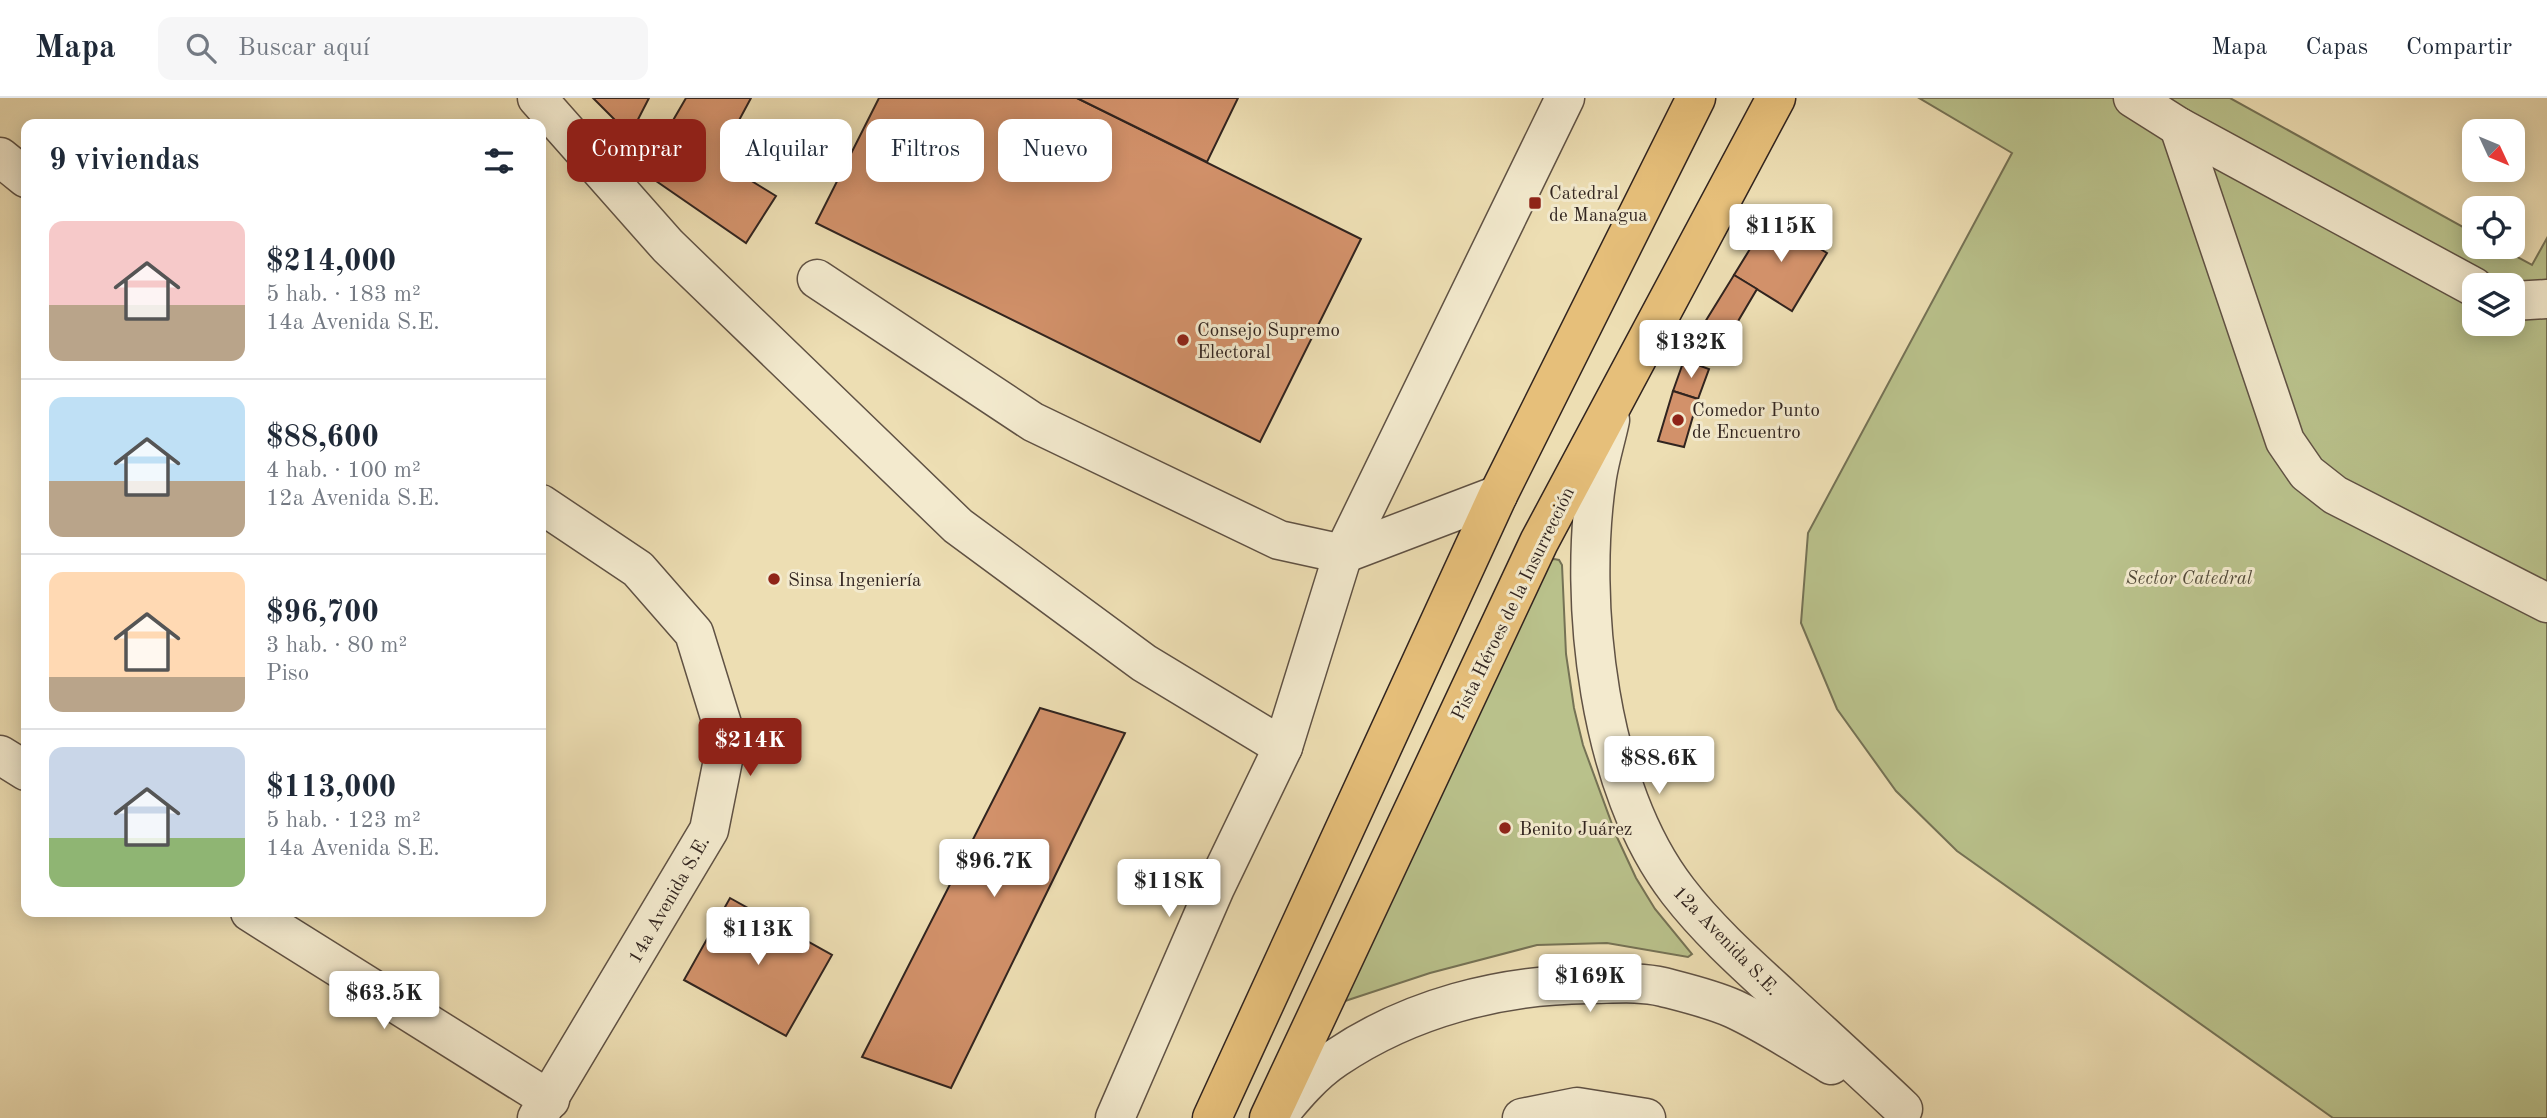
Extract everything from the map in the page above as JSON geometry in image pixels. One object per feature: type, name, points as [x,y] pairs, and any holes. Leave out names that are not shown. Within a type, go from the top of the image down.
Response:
[{"type":"main road","points":[[1212,1118],[1498,495],[1696,98]]},
{"type":"main road","name":"Pista Héroes de la Insurrección","points":[[1269,1118],[1539,542],[1776,98]]},
{"type":"street","points":[[537,98],[668,246],[958,526],[1144,663],[1283,747]]},
{"type":"street","points":[[1115,1118],[1215,888],[1283,747],[1343,554],[1565,98]]},
{"type":"street","points":[[2133,98],[2179,127],[2462,280]]},
{"type":"street","points":[[2179,127],[2285,441],[2307,473],[2335,495],[2547,603]]},
{"type":"street","points":[[0,157],[21,174]]},
{"type":"street","points":[[817,279],[1033,422],[1279,540],[1343,554],[1498,495]]},
{"type":"street","points":[[2525,300],[2547,299]]},
{"type":"street","name":"12a Avenida S.E.","points":[[1616,399],[1597,477],[1591,561],[1592,611],[1602,707],[1620,774],[1635,815],[1676,889],[1693,909],[1752,969],[1910,1113]]},
{"type":"street","name":"14a Avenida S.E.","points":[[544,1109],[709,830],[727,740],[694,633],[638,569],[546,507]]},
{"type":"street","points":[[0,755],[21,768]]},
{"type":"street","points":[[257,917],[544,1109]]},
{"type":"street","name":"12a Avenida S.E.","points":[[1276,1118],[1300,1088],[1334,1059],[1368,1038],[1421,1014],[1472,998],[1545,985],[1659,986],[1732,1008],[1768,1026],[1910,1113]]},
{"type":"street","points":[[1522,1118],[1577,1107],[1646,1118]]},
{"type":"green space","name":"Sector Catedral","points":[[1919,98],[2230,98],[2462,226],[2462,259],[2521,259],[2532,265],[2547,238],[2547,1118],[2333,1118],[1957,851],[1896,791],[1837,709],[1801,623],[1808,533],[2012,153]]},
{"type":"green space","points":[[1559,560],[1562,565],[1566,654],[1583,745],[1616,835],[1636,878],[1655,909],[1692,954],[1688,957],[1607,943],[1537,945],[1430,973],[1339,1003],[1549,561]]},
{"type":"building","points":[[593,98],[649,98],[638,119],[614,119]]},
{"type":"building","points":[[686,98],[751,98],[740,119],[720,119],[720,182],[753,182],[776,196],[746,243],[658,182],[706,182],[706,119],[674,119]]},
{"type":"building","name":"Consejo Supremo Electoral","points":[[879,98],[1077,98],[1361,239],[1260,442],[816,223],[837,182],[852,182],[852,152],[866,124],[866,182],[984,182],[984,119],[868,119]]},
{"type":"building","points":[[1077,98],[1238,98],[1207,162]]},
{"type":"building","points":[[1769,218],[1827,253],[1792,311],[1734,275]]},
{"type":"building","points":[[1734,275],[1757,289],[1721,350],[1697,335]]},
{"type":"building","points":[[1684,360],[1709,369],[1698,399],[1673,391]]},
{"type":"building","name":"Comedor Punto de Encuentro","points":[[1673,391],[1698,399],[1684,447],[1658,441]]},
{"type":"building","points":[[1040,708],[1125,733],[951,1088],[862,1057]]},
{"type":"building","points":[[730,898],[832,955],[786,1036],[684,980]]},
{"type":"place","name":"Catedral de Managua","points":[[1535,203]]},
{"type":"place","name":"Consejo Supremo Electoral","points":[[1183,340]]},
{"type":"place","name":"Comedor Punto de Encuentro","points":[[1678,420]]},
{"type":"place","name":"Sinsa Ingeniería","points":[[774,579]]},
{"type":"place","name":"Benito Juárez","points":[[1505,828]]}]
